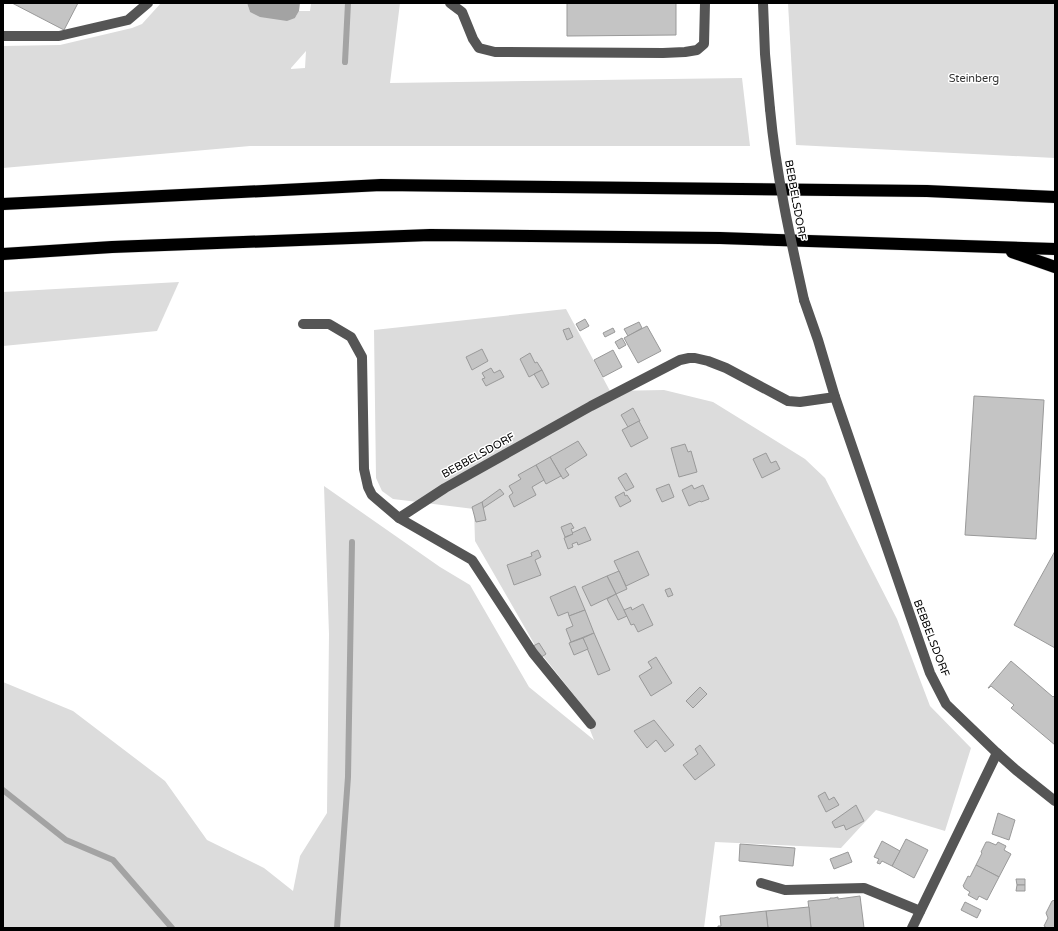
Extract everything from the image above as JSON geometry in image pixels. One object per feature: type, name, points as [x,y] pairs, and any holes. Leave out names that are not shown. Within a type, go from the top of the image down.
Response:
[{"type":"highway","points":[[3,204],[381,185],[927,191],[1055,197]]},
{"type":"highway","points":[[3,254],[112,247],[430,236],[720,238],[1055,249]]},
{"type":"highway","points":[[1000,247],[1055,267]]},
{"type":"street","points":[[3,36],[59,36],[128,20],[148,3]]},
{"type":"street","points":[[450,3],[462,12],[473,39],[479,48],[495,52],[655,53],[697,50],[704,44],[705,3]]},
{"type":"street","name":"BEBBELSDORF","points":[[763,3],[765,54],[773,140],[790,240],[804,300],[818,340],[834,397],[930,673],[946,704],[1016,770],[1055,801]]},
{"type":"street","points":[[303,324],[328,324],[351,337],[362,357],[364,469],[368,487],[372,494],[399,518],[472,560],[533,653],[591,724]]},
{"type":"street","name":"BEBBELSDORF","points":[[399,518],[445,488],[584,410],[680,360],[695,358],[708,361],[726,368],[788,401],[800,402],[834,397]]},
{"type":"street","points":[[912,928],[997,753]]},
{"type":"street","points":[[761,883],[785,890],[864,888],[920,911]]},
{"type":"green space","points":[[161,3],[247,3],[250,12],[295,18],[299,11],[310,11],[311,3],[400,3],[390,83],[742,78],[750,146],[250,146],[3,168],[3,46],[60,45],[132,28],[142,24]],"holes":[[[306,51],[305,68],[291,69]]]},
{"type":"green space","name":"Steinberg","points":[[788,3],[1055,3],[1055,158],[796,145]]},
{"type":"green space","points":[[179,282],[157,331],[3,346],[3,292]]},
{"type":"green space","points":[[566,309],[610,391],[664,390],[713,402],[805,459],[825,478],[897,619],[930,706],[971,748],[945,831],[876,810],[841,848],[715,842],[704,928],[3,928],[3,682],[73,711],[165,781],[207,840],[264,868],[293,891],[300,856],[327,813],[329,634],[324,486],[440,567],[470,585],[529,687],[594,740],[578,700],[536,647],[475,541],[474,509],[393,499],[382,491],[376,478],[374,330]]},
{"type":"shaded area","points":[[247,3],[300,3],[299,11],[295,18],[287,21],[260,17],[250,12]]},
{"type":"building","points":[[12,3],[78,3],[64,30]]},
{"type":"building","points":[[567,3],[676,3],[676,35],[567,36]]},
{"type":"building","points":[[585,319],[589,326],[580,331],[576,324]]},
{"type":"building","points":[[639,322],[642,328],[628,336],[624,329]]},
{"type":"building","points":[[647,326],[661,351],[638,363],[624,338]]},
{"type":"building","points":[[569,328],[573,337],[567,340],[563,330]]},
{"type":"building","points":[[613,328],[615,332],[605,337],[603,333]]},
{"type":"building","points":[[622,338],[626,345],[619,349],[615,342]]},
{"type":"building","points":[[482,349],[488,361],[472,370],[466,357]]},
{"type":"building","points":[[613,350],[622,367],[603,377],[594,360]]},
{"type":"building","points":[[530,353],[535,363],[537,362],[542,370],[529,377],[520,359]]},
{"type":"building","points":[[491,368],[494,373],[500,370],[504,377],[486,386],[482,379],[485,378],[482,373]]},
{"type":"building","points":[[542,370],[549,384],[542,388],[534,374]]},
{"type":"building","points":[[974,396],[1044,400],[1036,539],[965,535]]},
{"type":"building","points":[[633,408],[640,421],[628,427],[621,415]]},
{"type":"building","points":[[639,421],[648,438],[631,447],[622,430]]},
{"type":"building","points":[[578,441],[587,455],[565,469],[569,475],[563,479],[550,457]]},
{"type":"building","points":[[685,444],[688,452],[691,451],[697,472],[679,477],[671,448]]},
{"type":"building","points":[[766,453],[771,463],[776,461],[780,469],[762,478],[753,459]]},
{"type":"building","points":[[550,457],[561,476],[546,484],[536,465]]},
{"type":"building","points":[[536,465],[544,480],[532,487],[536,495],[514,507],[509,496],[513,493],[509,486],[521,479],[518,475]]},
{"type":"building","points":[[626,473],[634,487],[626,491],[618,478]]},
{"type":"building","points":[[669,484],[674,497],[662,502],[656,489]]},
{"type":"building","points":[[692,485],[694,489],[703,485],[709,499],[689,506],[682,490]]},
{"type":"building","points":[[500,489],[504,494],[483,508],[482,502]]},
{"type":"building","points":[[624,492],[625,496],[627,495],[631,501],[620,507],[615,497]]},
{"type":"building","points":[[482,502],[486,520],[476,522],[472,507]]},
{"type":"building","points":[[571,523],[574,528],[571,529],[573,534],[565,537],[561,527]]},
{"type":"building","points":[[585,527],[591,540],[578,545],[577,542],[572,544],[573,547],[568,549],[564,538]]},
{"type":"building","points":[[538,550],[541,557],[535,560],[541,575],[514,585],[507,565],[532,556],[531,553]]},
{"type":"building","points":[[638,551],[649,575],[626,586],[614,561]]},
{"type":"building","points":[[1055,551],[1055,648],[1014,625]]},
{"type":"building","points":[[619,571],[627,589],[616,594],[607,576]]},
{"type":"building","points":[[607,576],[616,594],[591,606],[582,587]]},
{"type":"building","points":[[575,586],[585,610],[569,616],[568,612],[558,616],[550,597]]},
{"type":"building","points":[[670,588],[673,595],[668,597],[665,590]]},
{"type":"building","points":[[616,594],[627,616],[618,620],[607,599]]},
{"type":"building","points":[[643,604],[653,625],[638,632],[634,624],[631,625],[624,610],[631,607],[632,610]]},
{"type":"building","points":[[585,610],[594,633],[571,642],[566,629],[573,626],[569,616]]},
{"type":"building","points":[[594,633],[610,670],[598,675],[583,638]]},
{"type":"building","points":[[583,638],[588,649],[574,655],[569,643]]},
{"type":"building","points":[[539,643],[546,654],[540,658],[533,646]]},
{"type":"building","points":[[656,657],[672,683],[651,696],[639,676],[652,668],[648,662]]},
{"type":"building","points":[[1011,661],[1053,697],[1055,695],[1055,745],[1011,708],[1014,705],[991,686],[988,688]]},
{"type":"building","points":[[700,687],[707,694],[693,708],[686,701]]},
{"type":"building","points":[[654,720],[674,745],[665,752],[656,740],[647,748],[634,731]]},
{"type":"building","points":[[700,745],[715,765],[695,780],[683,765],[698,754],[695,749]]},
{"type":"building","points":[[825,792],[829,800],[834,797],[839,805],[826,812],[818,796]]},
{"type":"building","points":[[856,805],[864,821],[846,830],[844,825],[835,828],[832,822]]},
{"type":"building","points":[[998,813],[1015,820],[1009,840],[992,834]]},
{"type":"building","points":[[906,839],[928,850],[914,878],[892,866]]},
{"type":"building","points":[[882,841],[900,851],[892,866],[882,861],[880,864],[877,863],[879,859],[874,857]]},
{"type":"building","points":[[986,842],[996,845],[998,842],[1006,846],[1004,850],[1011,854],[999,877],[976,865]]},
{"type":"building","points":[[740,844],[795,848],[793,866],[739,861]]},
{"type":"building","points":[[848,852],[852,862],[834,869],[830,859]]},
{"type":"building","points":[[976,865],[999,877],[987,900],[979,896],[977,900],[968,895],[970,892],[963,886],[968,876],[970,877]]},
{"type":"building","points":[[1016,879],[1025,879],[1025,885],[1017,885]]},
{"type":"building","points":[[1017,885],[1025,885],[1025,891],[1016,891]]},
{"type":"building","points":[[860,896],[864,928],[811,928],[808,901]]},
{"type":"building","points":[[1055,900],[1055,928],[1047,928],[1044,926],[1048,918],[1046,913],[1052,901]]},
{"type":"building","points":[[965,902],[981,910],[977,918],[961,910]]},
{"type":"building","points":[[809,907],[811,928],[768,928],[766,911]]},
{"type":"building","points":[[766,911],[768,928],[718,928],[718,926],[721,926],[720,916]]},
{"type":"waterway","points":[[345,62],[348,3]]},
{"type":"waterway","points":[[337,928],[348,777],[352,542]]},
{"type":"waterway","points":[[3,790],[66,840],[113,860],[172,928]]}]
